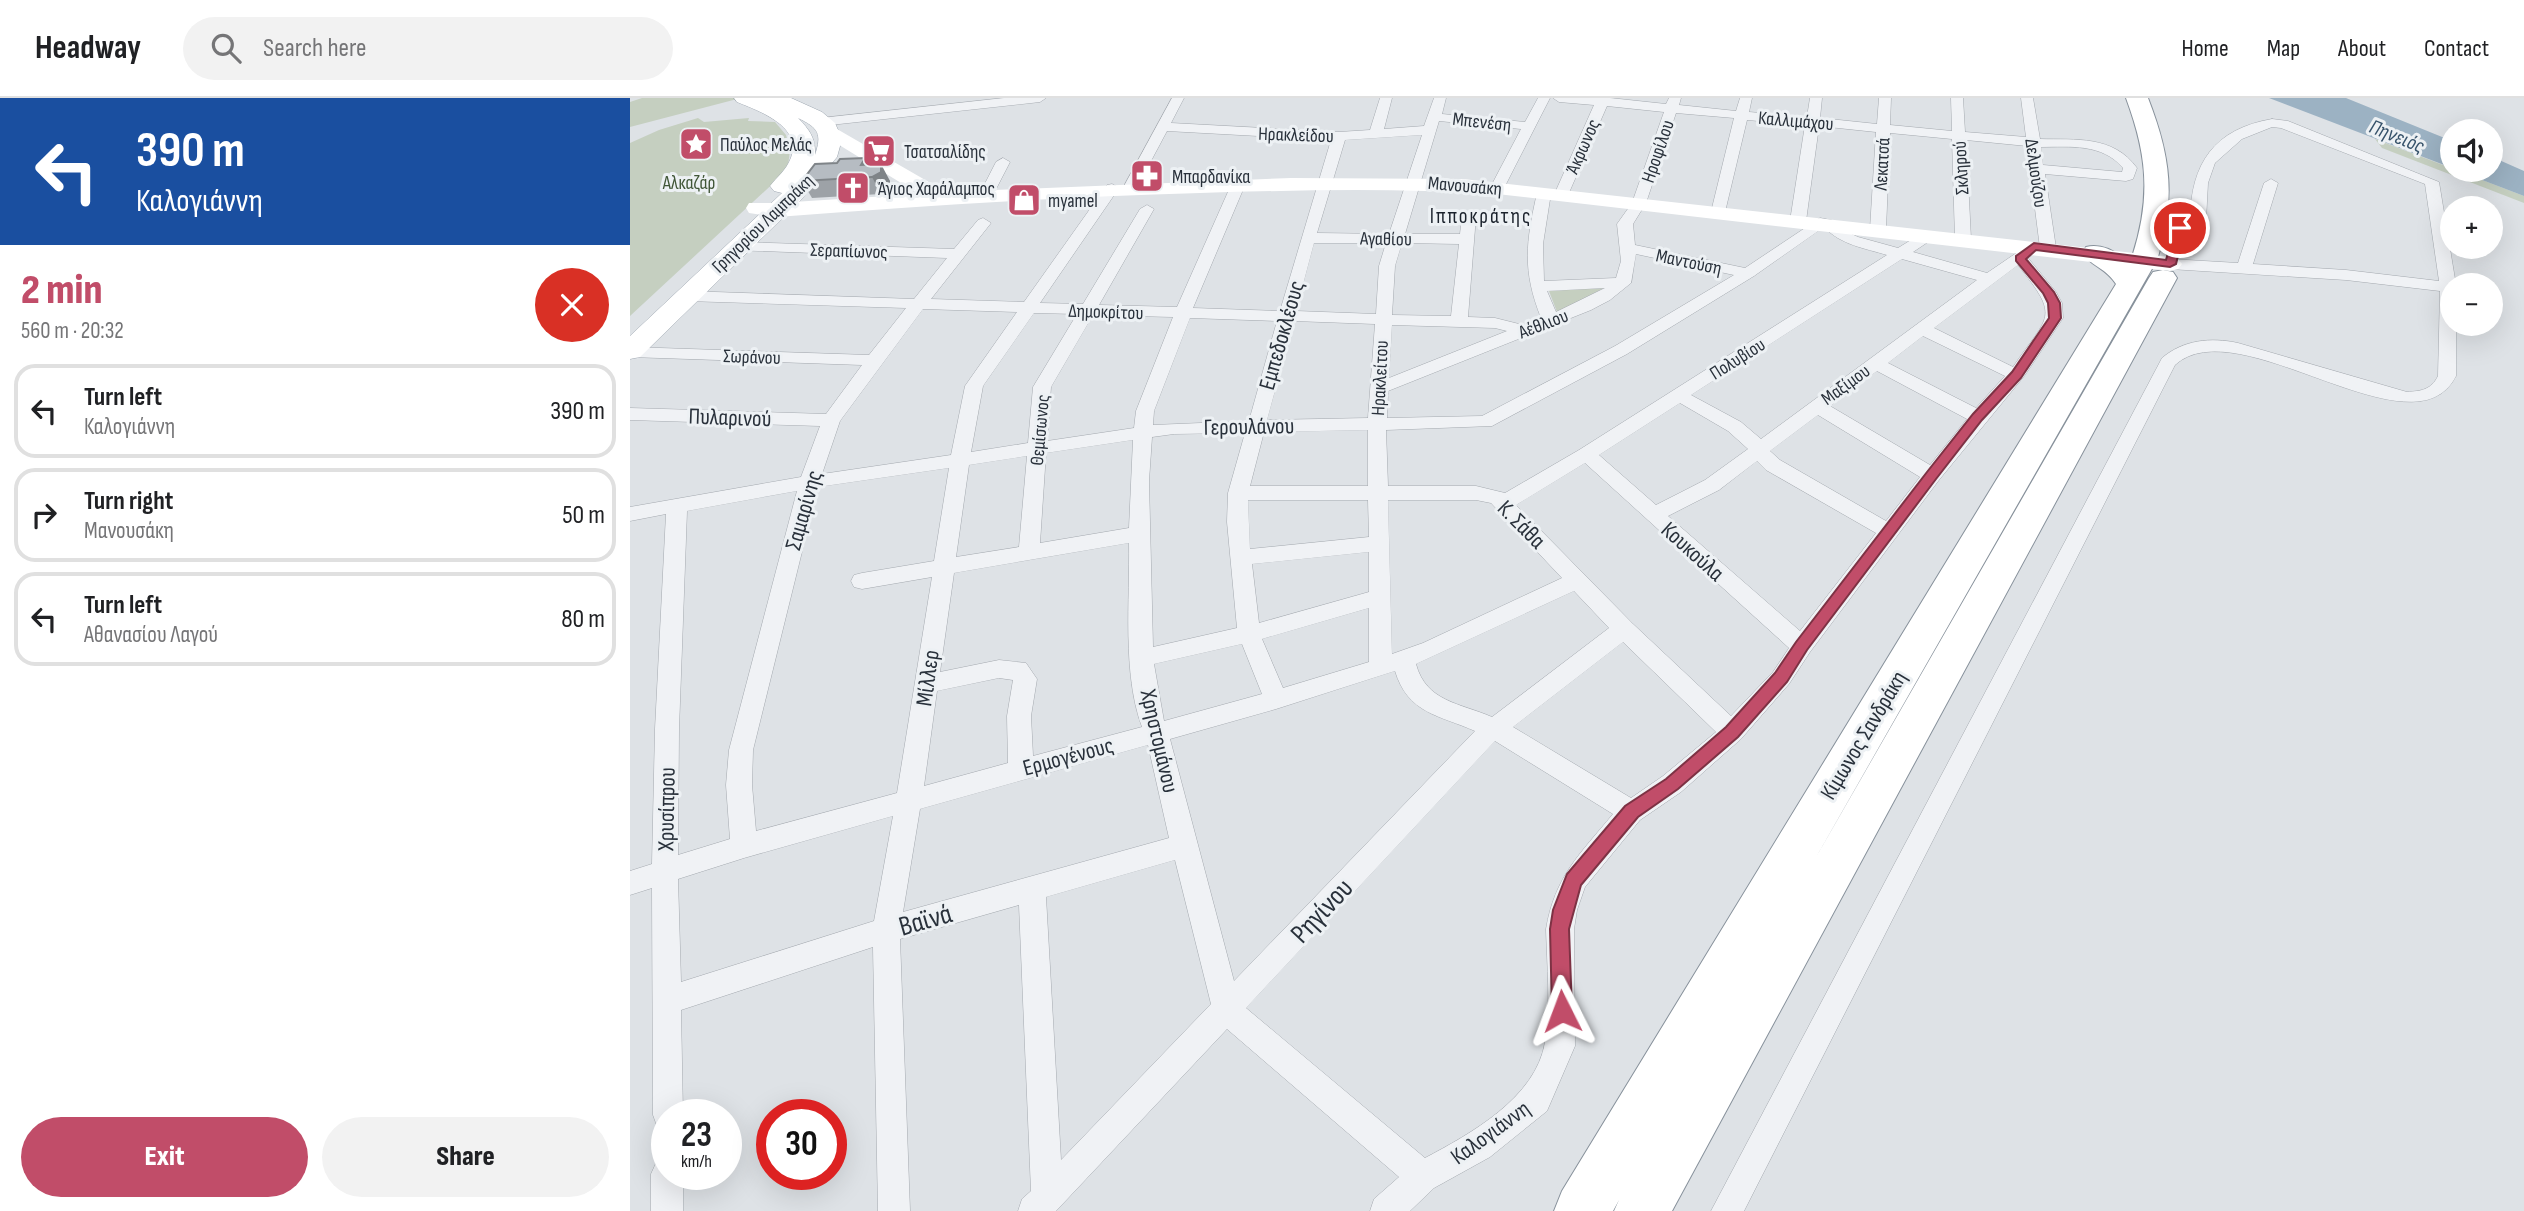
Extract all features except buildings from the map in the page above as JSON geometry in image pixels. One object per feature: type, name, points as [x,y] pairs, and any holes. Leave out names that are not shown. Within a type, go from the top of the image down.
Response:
[{"type":"highway","points":[[2137,98],[2157,155],[2160,178],[2158,206],[2167,251]]},
{"type":"highway","points":[[2157,98],[2180,164],[2182,212],[2167,251]]},
{"type":"highway","points":[[2095,254],[2118,266],[2167,251]]},
{"type":"highway","name":"Κίμωνος Σανδράκη","points":[[1582,1211],[2167,251]]},
{"type":"highway","name":"Κίμωνος Σανδράκη","points":[[1642,1211],[2167,251]]},
{"type":"main road","name":"Γρηγορίου Λαμπράκη","points":[[630,327],[822,164],[830,148],[825,127],[754,99]]},
{"type":"main road","name":"Γρηγορίου Λαμπράκη","points":[[630,351],[739,247],[797,171],[804,156],[800,129],[754,99]]},
{"type":"street","points":[[825,127],[1040,98]]},
{"type":"street","name":"Μίλλερ","points":[[894,1211],[886,930],[909,800],[968,407],[974,386],[1121,188],[1178,98]]},
{"type":"street","points":[[1376,134],[1387,98]]},
{"type":"street","name":"Ηρακλείτου","points":[[1392,663],[1381,597],[1377,424],[1382,320],[1387,266],[1394,238],[1415,181],[1440,98]]},
{"type":"street","points":[[1497,188],[1544,98]]},
{"type":"street","name":"Καλλιμάχου","points":[[1559,98],[1673,103],[1742,115],[2102,147],[2118,154],[2130,168],[2126,177],[2037,169]]},
{"type":"street","points":[[1718,212],[1746,98]]},
{"type":"street","points":[[1798,221],[1816,98]]},
{"type":"street","name":"Λεκατσά","points":[[1878,229],[1885,98]]},
{"type":"street","name":"Σκληρού","points":[[1957,98],[1963,239]]},
{"type":"street","name":"Δελμούζου","points":[[2027,98],[2037,169],[2034,251]]},
{"type":"street","name":"Άκρωνος","points":[[1551,321],[1538,286],[1534,248],[1552,194],[1603,100]]},
{"type":"street","name":"Ηροφίλου","points":[[1639,203],[1673,103]]},
{"type":"street","points":[[2440,286],[2244,268],[2167,251],[2210,159],[2253,127],[2267,122],[2281,123],[2432,181],[2446,273]]},
{"type":"street","name":"Ηρακλείδου","points":[[1162,127],[1339,135],[1376,134],[1432,123]]},
{"type":"street","name":"Μπενέση","points":[[1432,123],[1530,126]]},
{"type":"street","points":[[825,127],[939,197]]},
{"type":"street","name":"Εμπεδοκλέους","points":[[1276,700],[1248,634],[1240,558],[1238,493],[1308,237],[1339,135]]},
{"type":"street","points":[[983,171],[1001,166],[986,195]]},
{"type":"street","name":"Μανουσάκη","points":[[767,209],[1121,188],[1415,181],[1878,229],[2034,251],[2095,254]]},
{"type":"street","points":[[2244,268],[2271,183]]},
{"type":"street","name":"Χρηστομάνου","points":[[1227,1010],[1156,732],[1149,714],[1142,657],[1139,534],[1145,411],[1152,388],[1238,185]]},
{"type":"street","points":[[1538,286],[1623,283],[1629,265],[1625,224],[1639,203]]},
{"type":"street","name":"Θεμίσωνος","points":[[1029,554],[1042,387],[1147,209]]},
{"type":"street","points":[[1459,322],[1469,216]]},
{"type":"street","name":"Σαμαρίνης","points":[[744,846],[739,785],[741,750],[809,482],[831,420],[874,360],[983,223]]},
{"type":"street","points":[[1825,224],[1846,237],[1991,279]]},
{"type":"street","name":"Γερουλάνου","points":[[630,514],[809,482],[1174,428],[1474,423],[1496,418],[1621,350],[1825,224]]},
{"type":"street","name":"Πολυβίου","points":[[1504,503],[1545,480],[1929,235]]},
{"type":"street","name":"Αγαθίου","points":[[1308,237],[1465,239]]},
{"type":"street","name":"Σεραπίωνος","points":[[739,247],[959,254]]},
{"type":"street","name":"Μαντούση","points":[[1629,248],[1748,273]]},
{"type":"street","name":"Μαξίμου","points":[[1653,515],[1712,485],[1874,363],[2034,251]]},
{"type":"street","name":"Καλογιάννη","points":[[1386,1211],[1423,1177],[1479,1146],[1535,1100],[1560,1046],[1562,1011],[1559,952],[1563,910],[1574,880],[1631,811],[1672,784],[1732,732],[1781,678],[1802,646],[1932,475],[1978,417],[2017,375],[2055,318],[2054,303],[2034,251]]},
{"type":"street","name":"Αέθλιου","points":[[1380,388],[1551,321],[1604,298],[1623,283]]},
{"type":"street","name":"Δημοκρίτου","points":[[687,296],[1502,323],[1524,330]]},
{"type":"street","points":[[1922,329],[2017,375]]},
{"type":"street","points":[[1727,1211],[2168,362],[2184,349],[2209,344],[2232,347],[2387,394],[2406,398],[2428,396],[2442,388],[2447,376],[2447,336]]},
{"type":"street","name":"Σωράνου","points":[[630,351],[874,360]]},
{"type":"street","points":[[1874,363],[1978,417]]},
{"type":"street","points":[[1678,395],[1740,430],[1749,438],[1756,451],[1773,465],[1890,532]]},
{"type":"street","points":[[1816,406],[1932,475]]},
{"type":"street","name":"Πυλαρινού","points":[[630,414],[831,420]]},
{"type":"street","name":"Κουκούλα","points":[[1586,454],[1802,646]]},
{"type":"street","name":"Κ. Σάθα","points":[[1238,493],[1489,494],[1504,503],[1624,629],[1732,732]]},
{"type":"street","name":"Χρυσίπpου","points":[[668,1099],[665,872],[667,729],[677,504]]},
{"type":"street","points":[[862,581],[1139,534]]},
{"type":"street","points":[[1240,558],[1381,543]]},
{"type":"street","name":"Ερμογένους","points":[[630,883],[744,846],[1276,700],[1392,663],[1431,649],[1577,580]]},
{"type":"street","points":[[1142,657],[1248,634],[1381,597]]},
{"type":"street","name":"Ρηγίνου","points":[[1041,1204],[1493,729],[1624,629]]},
{"type":"street","points":[[1392,663],[1419,695],[1493,729],[1631,811]]},
{"type":"street","points":[[925,684],[999,669],[1018,669],[1024,679],[1019,716],[1021,769]]},
{"type":"street","name":"Βαϊνά","points":[[668,1000],[886,930],[1184,846]]},
{"type":"street","points":[[1032,889],[1041,1204]]},
{"type":"street","points":[[1227,1010],[1423,1177]]},
{"type":"street","points":[[667,1190],[667,1211]]},
{"type":"green space","points":[[642,98],[741,98],[630,127],[630,102]]},
{"type":"green space","name":"Αλκαζάρ","points":[[698,118],[704,122],[749,118],[748,121],[775,122],[786,135],[790,150],[788,166],[780,177],[630,316],[630,143],[659,130]]},
{"type":"green space","points":[[2375,139],[2440,164],[2440,170],[2382,148]]},
{"type":"green space","points":[[2470,182],[2487,182],[2524,196],[2524,203]]},
{"type":"green space","points":[[1606,287],[1557,312],[1549,291]]},
{"type":"water","name":"Πηνειός","points":[[2269,98],[2346,98],[2440,136],[2440,163]]},
{"type":"water","points":[[2503,162],[2524,171],[2524,196],[2487,182],[2503,182]]},
{"type":"place","name":"Παύλος Μελάς","points":[[696,144]]},
{"type":"place","name":"Τσατσαλίδης","points":[[879,151]]},
{"type":"place","name":"Μπαρδανίκα","points":[[1147,176]]},
{"type":"place","name":"Άγιος Χαράλαμπος","points":[[853,188]]},
{"type":"place","name":"myamel","points":[[1024,200]]},
{"type":"district","name":"Ιπποκράτης","points":[[1481,216]]},
{"type":"route","points":[[1562,1011],[1560,929],[1563,910],[1574,880],[1631,811],[1672,784],[1732,732],[1781,678],[1802,646],[1932,475],[1978,417],[2017,375],[2055,318],[2054,303],[2048,292],[2020,258],[2034,246],[2170,264],[2180,228]]}]
